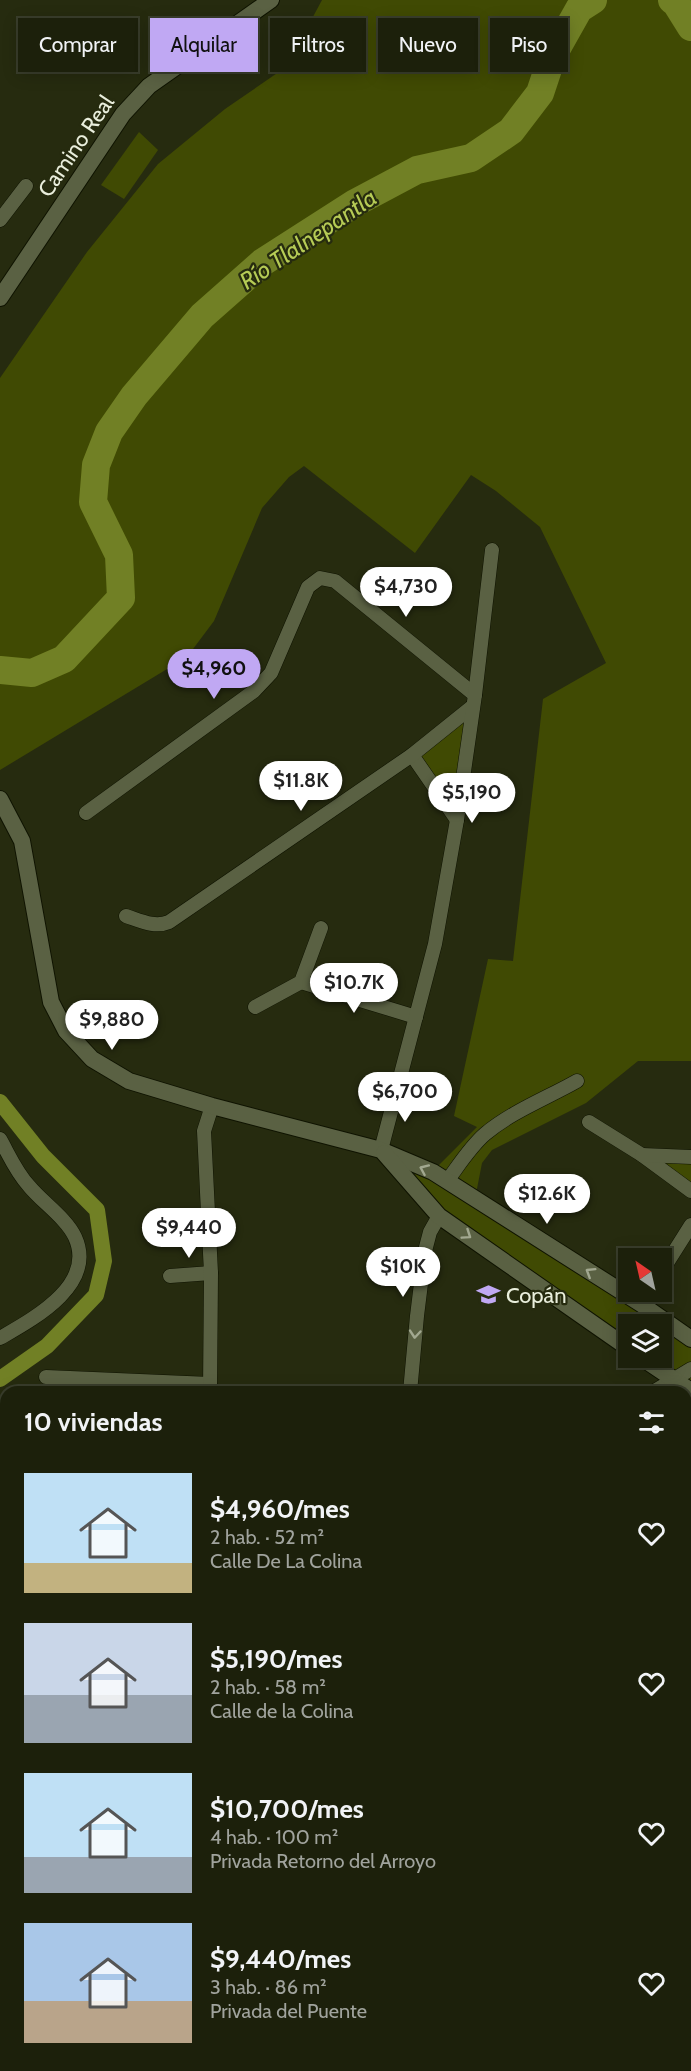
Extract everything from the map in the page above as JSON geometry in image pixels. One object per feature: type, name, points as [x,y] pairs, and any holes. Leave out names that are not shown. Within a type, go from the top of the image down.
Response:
[{"type":"main road","name":"Camino Real","points":[[0,298],[123,114],[135,100],[149,86],[270,0]]},
{"type":"main road","points":[[0,799],[22,841],[51,1002],[66,1031],[92,1059],[129,1081],[212,1106],[381,1150],[432,1172],[618,1283]]},
{"type":"main road","points":[[381,1150],[439,1216],[618,1340]]},
{"type":"main road","points":[[649,1302],[691,1339]]},
{"type":"main road","points":[[656,1368],[683,1386]]},
{"type":"street","points":[[0,220],[26,186]]},
{"type":"street","points":[[381,1150],[435,944],[457,820],[492,550]]},
{"type":"street","points":[[86,813],[254,691],[271,673],[308,587],[320,578],[335,580],[474,700]]},
{"type":"street","points":[[126,916],[161,926],[169,922],[412,755],[474,700]]},
{"type":"street","points":[[412,755],[457,820]]},
{"type":"street","points":[[255,1007],[300,981],[321,928]]},
{"type":"street","points":[[300,981],[416,1017]]},
{"type":"street","points":[[447,1181],[484,1135],[500,1123],[577,1081]]},
{"type":"street","points":[[210,1386],[211,1274],[204,1131],[212,1106]]},
{"type":"street","points":[[589,1122],[642,1155],[691,1191]]},
{"type":"street","points":[[0,1138],[17,1171],[59,1216],[75,1237],[80,1260],[72,1281],[53,1305],[0,1338]]},
{"type":"street","points":[[642,1155],[691,1157]]},
{"type":"street","points":[[411,1386],[425,1251],[430,1232],[439,1216]]},
{"type":"street","points":[[672,1255],[691,1225]]},
{"type":"street","points":[[170,1276],[211,1274]]},
{"type":"street","points":[[663,1386],[691,1369]]},
{"type":"street","points":[[46,1377],[180,1386]]},
{"type":"green space","points":[[322,0],[691,0],[691,1061],[638,1061],[586,1103],[492,1150],[482,1163],[475,1199],[618,1292],[618,1302],[634,1302],[652,1314],[618,1314],[618,1341],[439,1216],[381,1150],[432,1172],[477,1127],[454,1116],[488,959],[513,961],[543,699],[606,663],[540,527],[496,491],[471,475],[415,553],[304,466],[289,477],[262,508],[214,621],[187,657],[0,770],[0,378],[87,252],[158,164],[225,109],[279,72],[366,72],[366,18],[312,18]]},
{"type":"green space","points":[[139,132],[158,150],[124,199],[101,185]]},
{"type":"green space","points":[[473,706],[457,820],[412,755]]},
{"type":"green space","points":[[642,1155],[691,1157],[691,1191]]},
{"type":"green space","points":[[672,1327],[691,1339],[691,1386],[684,1386],[657,1368],[672,1368]]},
{"type":"waterway","name":"Río Tlalnepantla","points":[[0,670],[32,673],[64,659],[121,598],[119,555],[93,502],[96,465],[109,432],[134,396],[202,316],[263,262],[355,203],[417,170],[471,158],[511,131],[540,93],[552,57],[579,9],[593,0]]},
{"type":"waterway","name":"Río Tlalnepantla","points":[[672,0],[691,27]]},
{"type":"waterway","name":"Río Tlalnepantla","points":[[0,1102],[43,1156],[97,1210],[104,1261],[96,1295],[47,1346],[0,1379]]},
{"type":"place","name":"Copán","points":[[488,1295]]}]
